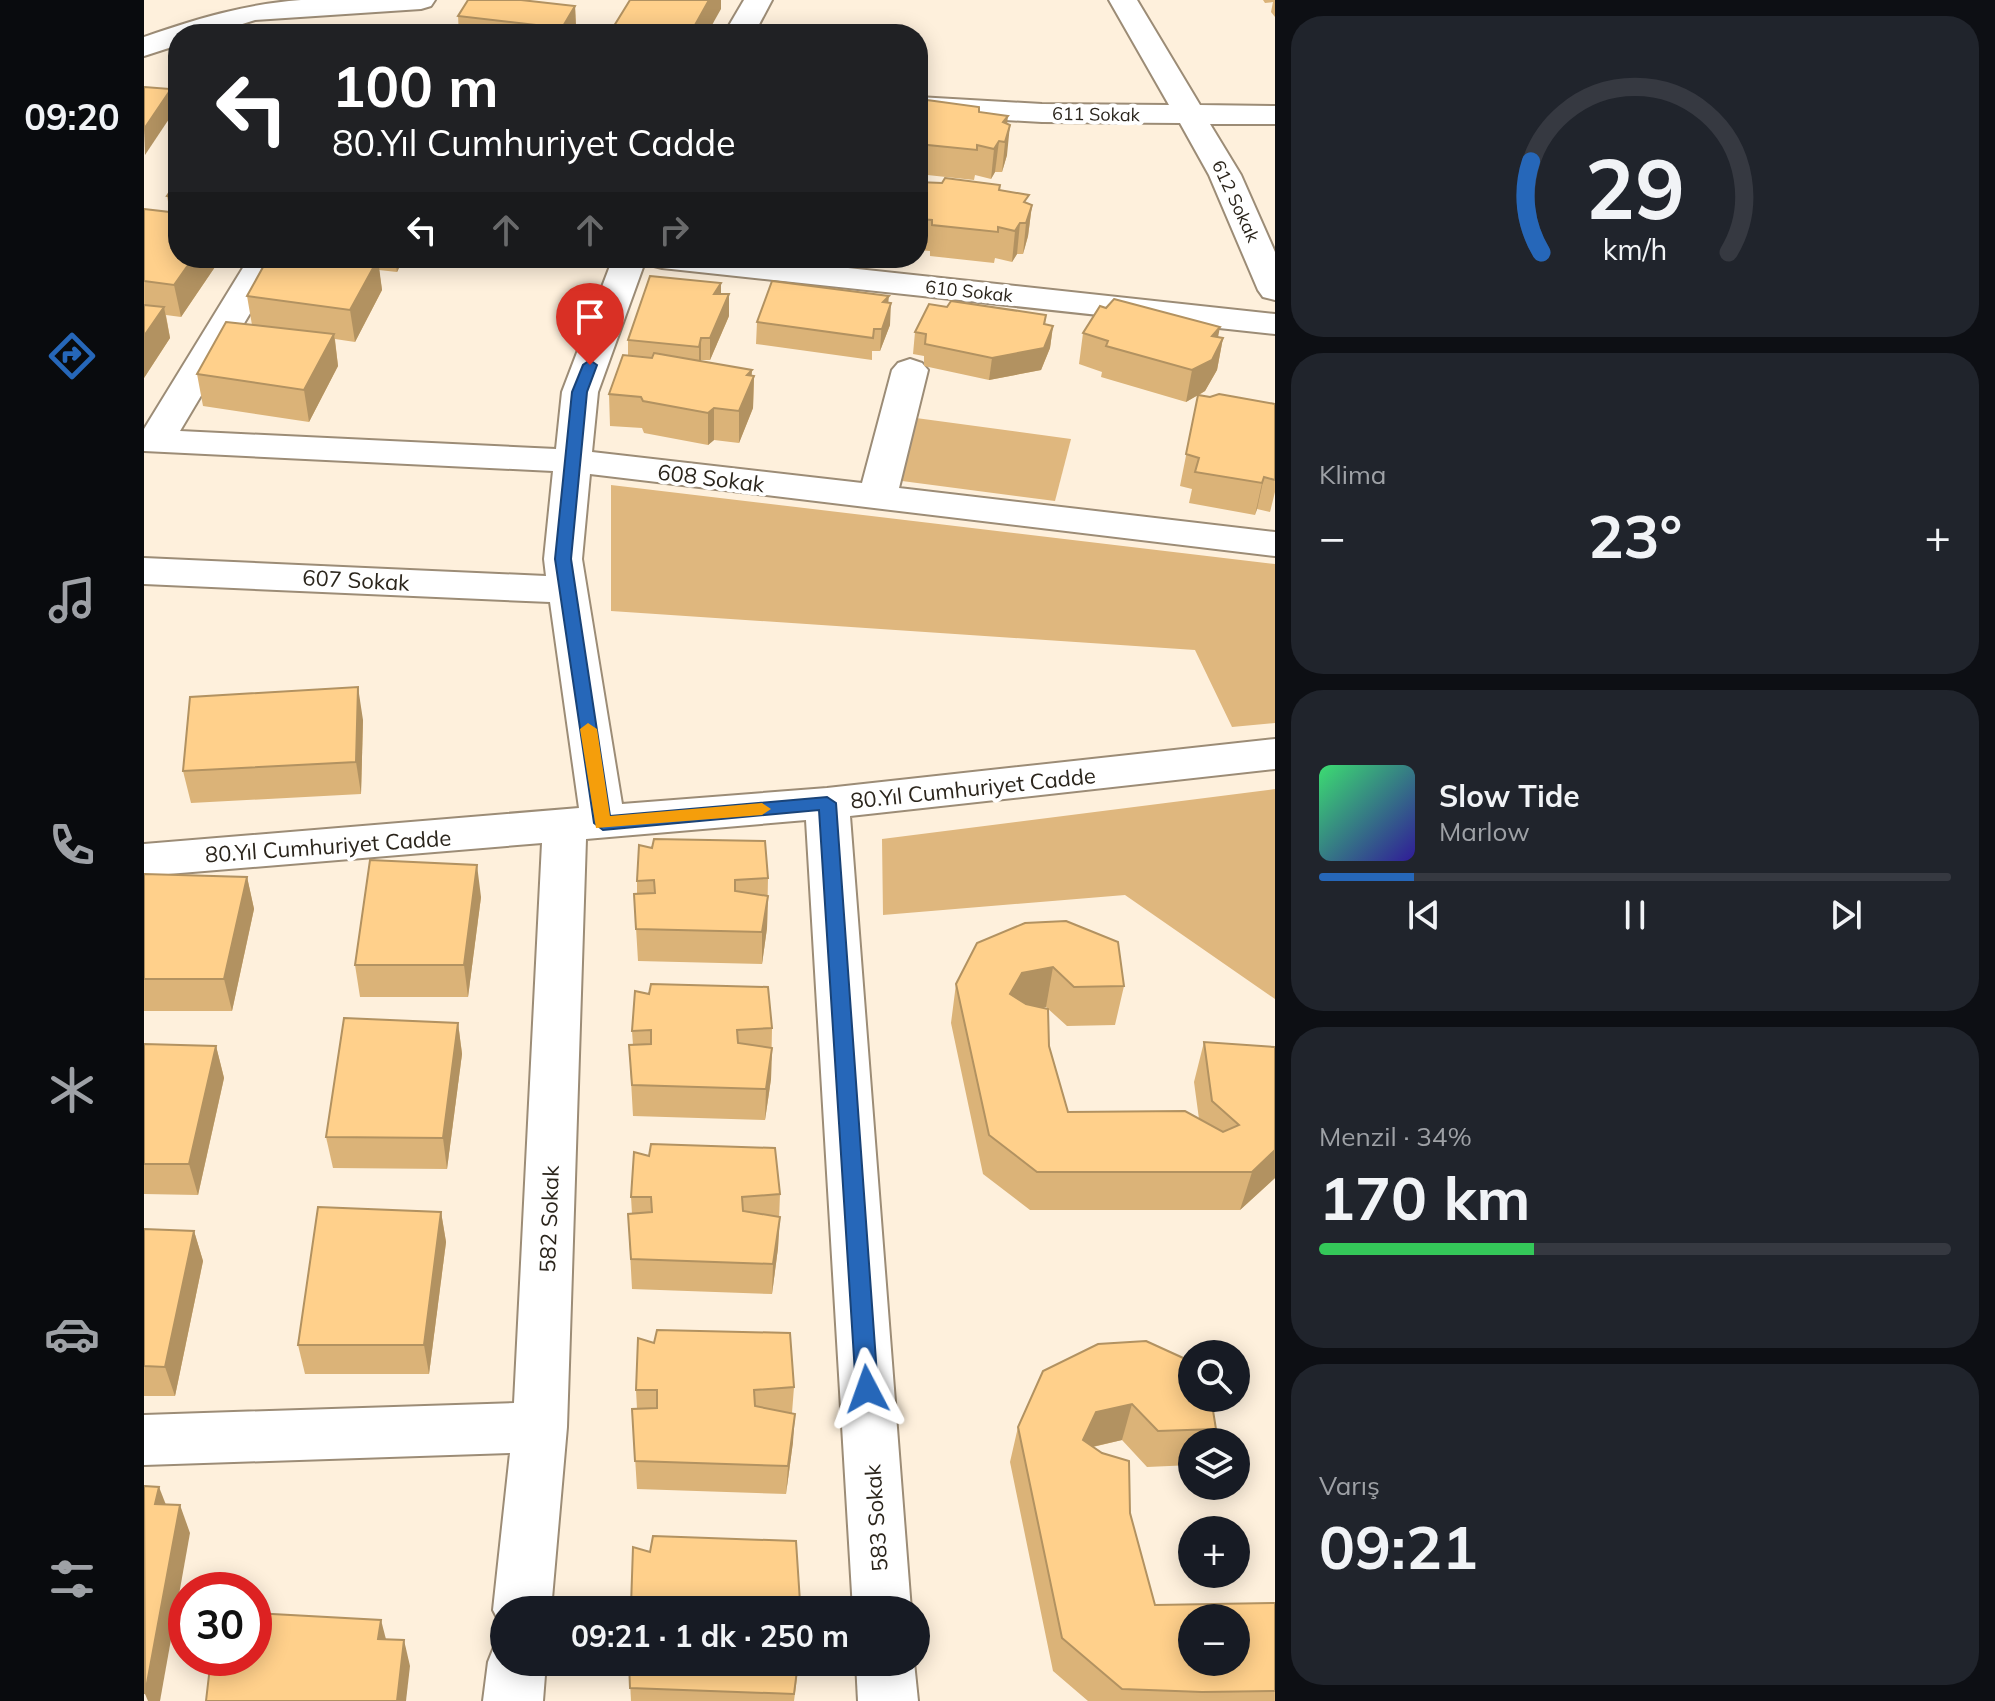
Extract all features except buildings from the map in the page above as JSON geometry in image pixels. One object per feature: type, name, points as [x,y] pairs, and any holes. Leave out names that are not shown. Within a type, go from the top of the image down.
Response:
[{"type":"street","points":[[213,24],[253,12],[421,0],[413,24]]},
{"type":"street","points":[[745,24],[758,0]]},
{"type":"street","name":"612 Sokak","points":[[1123,0],[1225,175],[1275,290]]},
{"type":"street","points":[[144,47],[168,38]]},
{"type":"street","name":"611 Sokak","points":[[928,107],[1042,113],[1275,115]]},
{"type":"street","points":[[150,440],[260,268]]},
{"type":"street","name":"582 Sokak","points":[[523,1596],[540,1427],[584,825],[563,559],[580,392],[626,268]]},
{"type":"street","name":"610 Sokak","points":[[755,268],[1275,324]]},
{"type":"street","points":[[877,499],[910,370]]},
{"type":"street","name":"608 Sokak","points":[[150,440],[573,461],[1275,544]]},
{"type":"street","name":"607 Sokak","points":[[144,571],[567,590]]},
{"type":"street","name":"80.Yıl Cumhuriyet Cadde","points":[[144,860],[827,803],[1275,754]]},
{"type":"street","name":"583 Sokak","points":[[827,803],[881,1596]]},
{"type":"street","points":[[144,1440],[540,1427]]},
{"type":"street","points":[[513,1701],[516,1676]]},
{"type":"street","points":[[886,1676],[888,1701]]},
{"type":"shaded area","points":[[916,418],[1071,439],[1055,501],[902,481]]},
{"type":"shaded area","points":[[611,485],[1275,564],[1275,723],[1232,727],[1195,650],[611,611]]},
{"type":"shaded area","points":[[1275,789],[1275,999],[1125,895],[883,915],[882,839]]},
{"type":"slow traffic","points":[[588,729],[603,823],[762,809]]},
{"type":"route","points":[[590,365],[580,392],[563,559],[603,823],[827,803],[867,1389]]}]
